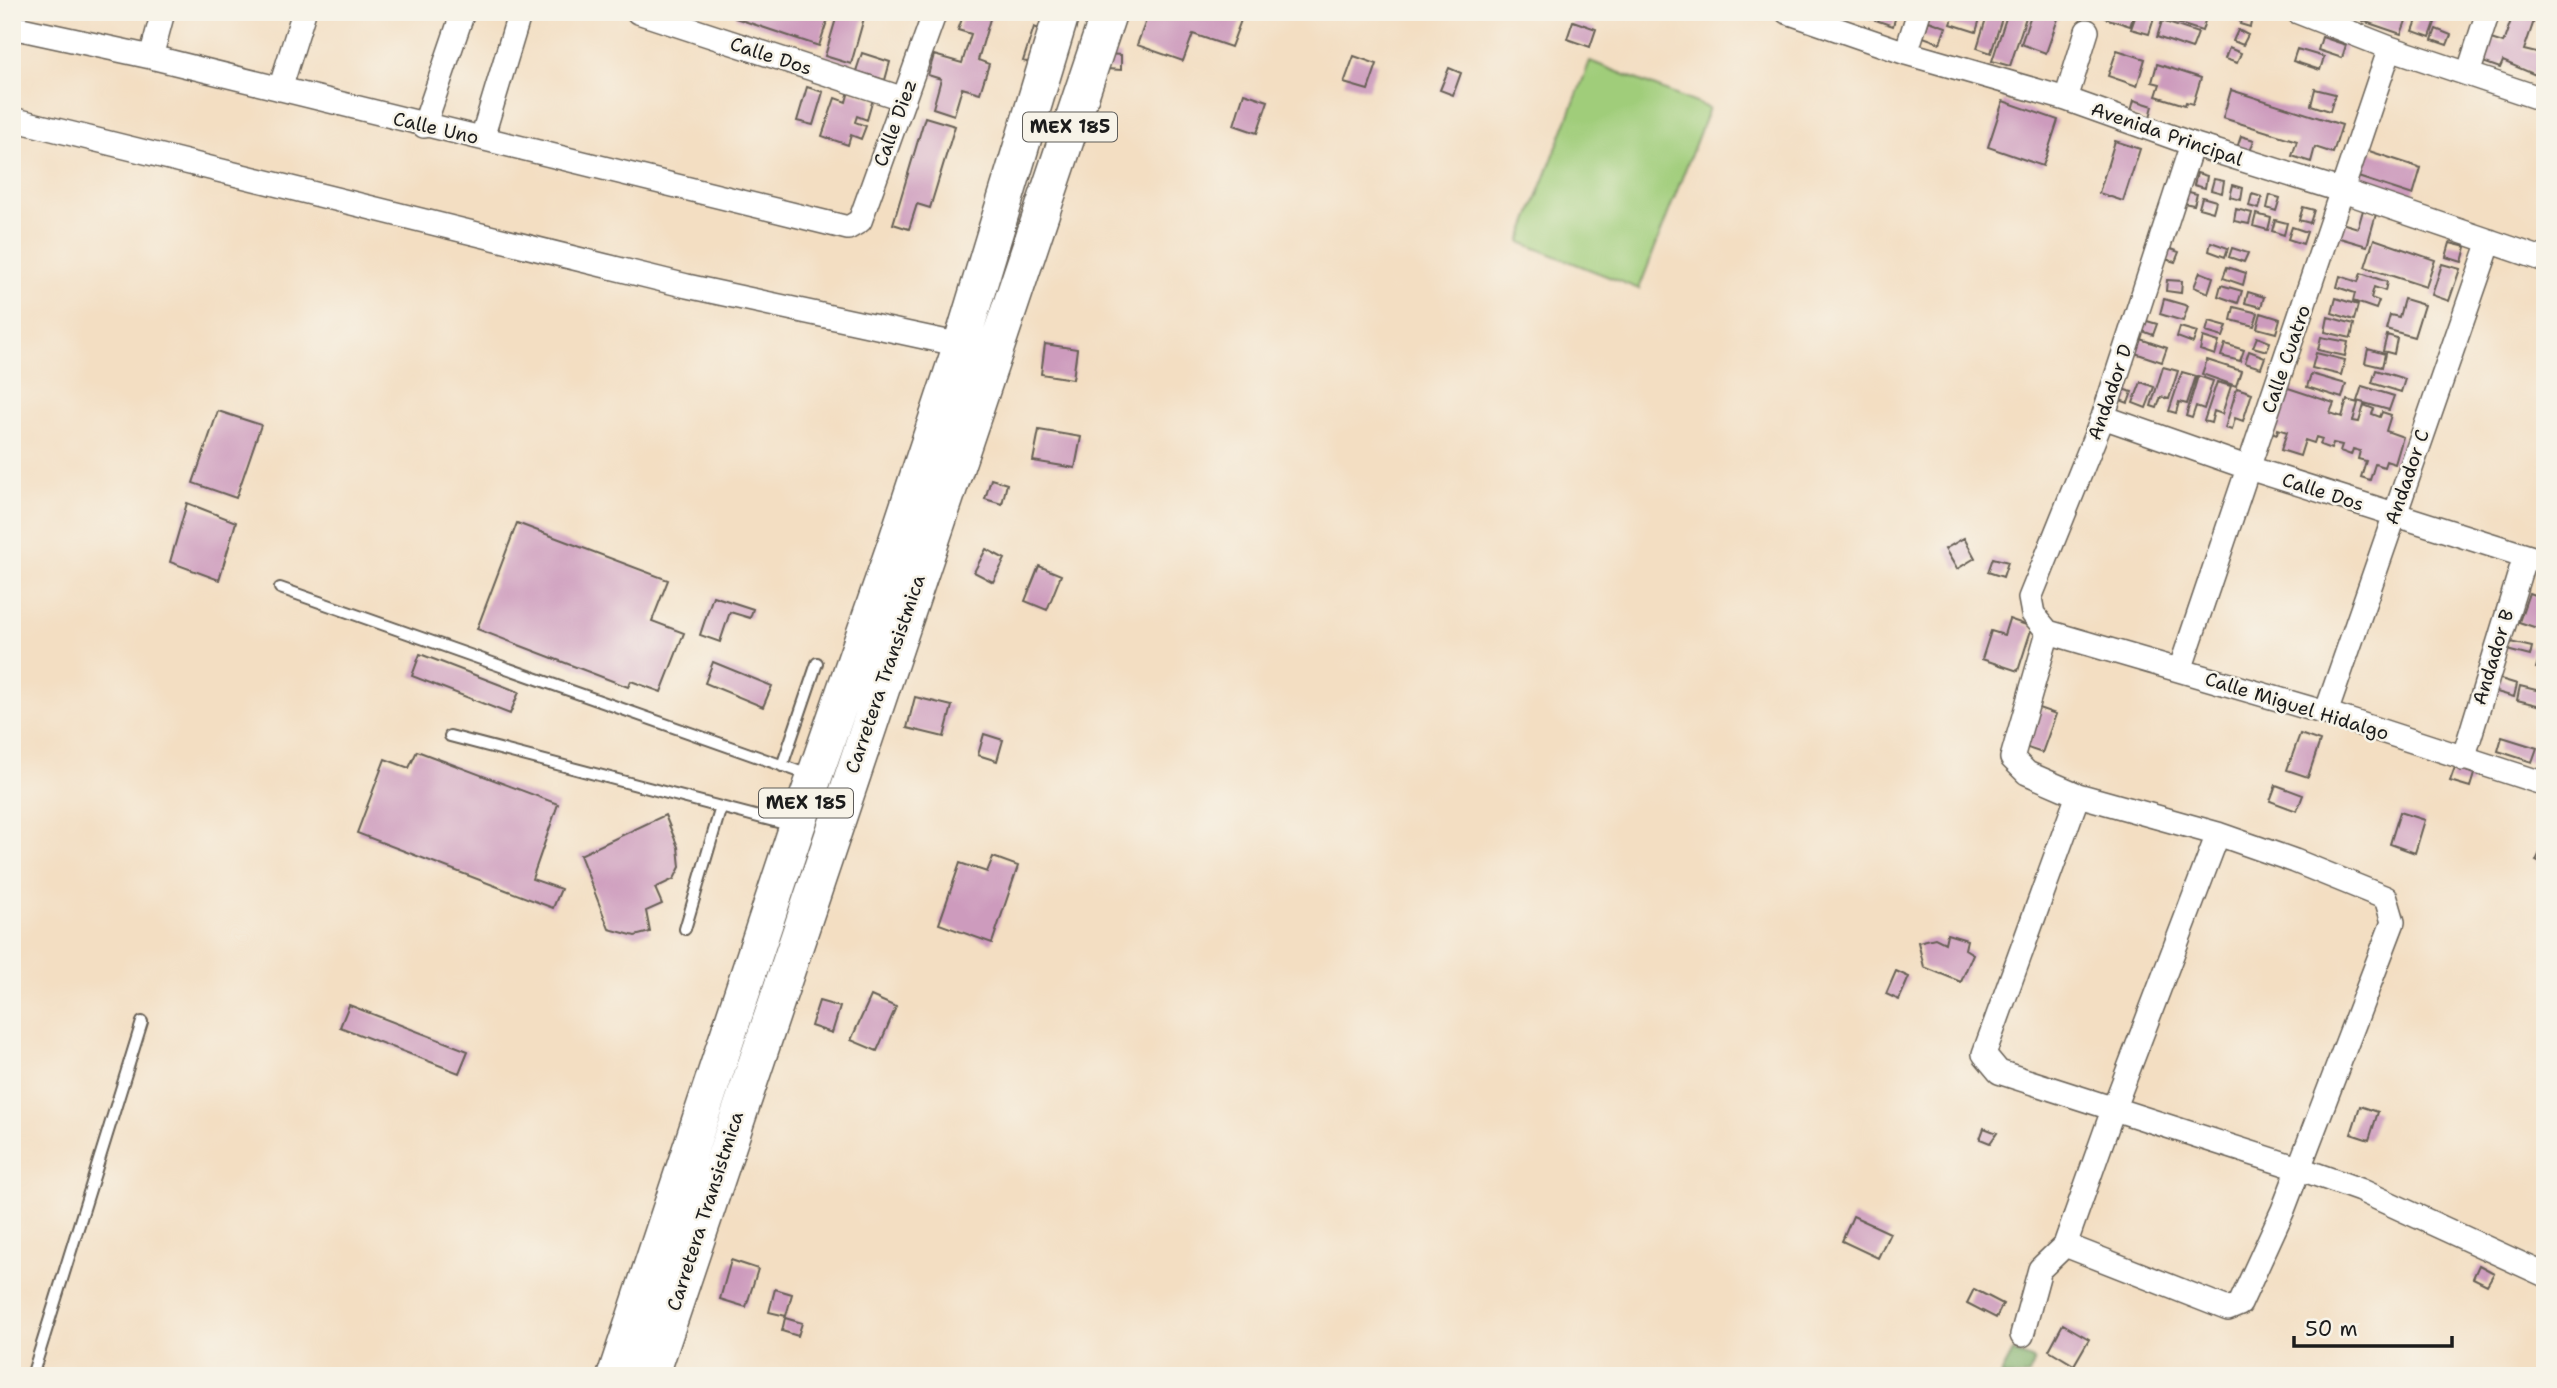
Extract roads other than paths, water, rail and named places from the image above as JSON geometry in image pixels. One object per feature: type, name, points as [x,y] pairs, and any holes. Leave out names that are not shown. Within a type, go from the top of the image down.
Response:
[{"type":"main road","name":"Carretera Transistmica","points":[[615,1376],[797,827],[961,345],[1062,12]]},
{"type":"main road","points":[[1084,85],[1083,59],[1096,12]]},
{"type":"main road","name":"Carretera Transistmica","points":[[651,1376],[1109,12]]},
{"type":"street","points":[[151,57],[163,12]]},
{"type":"street","points":[[280,89],[304,12]]},
{"type":"street","points":[[424,126],[463,12]]},
{"type":"street","points":[[482,138],[520,12]]},
{"type":"street","name":"Calle Dos","points":[[638,12],[904,99]]},
{"type":"street","name":"Calle Diez","points":[[848,228],[860,221],[935,12]]},
{"type":"street","name":"Avenida Principal","points":[[1787,12],[1906,53],[2066,99],[2192,144],[2343,191],[2545,260]]},
{"type":"street","points":[[1906,53],[1919,12]]},
{"type":"street","points":[[2298,12],[2342,19],[2390,48],[2545,100]]},
{"type":"street","points":[[2468,74],[2488,12]]},
{"type":"street","name":"Calle Uno","points":[[21,23],[424,126],[848,228]]},
{"type":"street","points":[[2066,99],[2087,31]]},
{"type":"street","name":"Calle Cuatro","points":[[2180,670],[2390,48]]},
{"type":"street","points":[[12,119],[687,286],[961,345]]},
{"type":"street","name":"Andador D","points":[[2048,632],[2033,614],[2030,598],[2103,417],[2192,144]]},
{"type":"street","name":"Andador C","points":[[2326,713],[2490,241]]},
{"type":"street","name":"Calle Dos","points":[[2103,417],[2249,468],[2535,559]]},
{"type":"street","name":"Andador B","points":[[2463,759],[2535,559]]},
{"type":"street","points":[[2048,632],[2012,758],[2026,773],[2078,795],[2218,834],[2295,861],[2386,898],[2393,922],[2283,1210],[2240,1304],[2228,1309],[2065,1245]]},
{"type":"street","name":"Calle Miguel Hidalgo","points":[[2048,632],[2326,713],[2545,784]]},
{"type":"street","points":[[2078,795],[1984,1054],[1999,1072],[2360,1190],[2545,1275]]},
{"type":"street","points":[[2022,1335],[2040,1269],[2065,1245],[2113,1110],[2218,834]]},
{"type":"lane","points":[[280,588],[815,777]]},
{"type":"lane","points":[[782,766],[817,663]]},
{"type":"lane","points":[[450,736],[797,827]]},
{"type":"lane","points":[[685,929],[721,807]]},
{"type":"lane","points":[[32,1376],[142,1021]]}]
